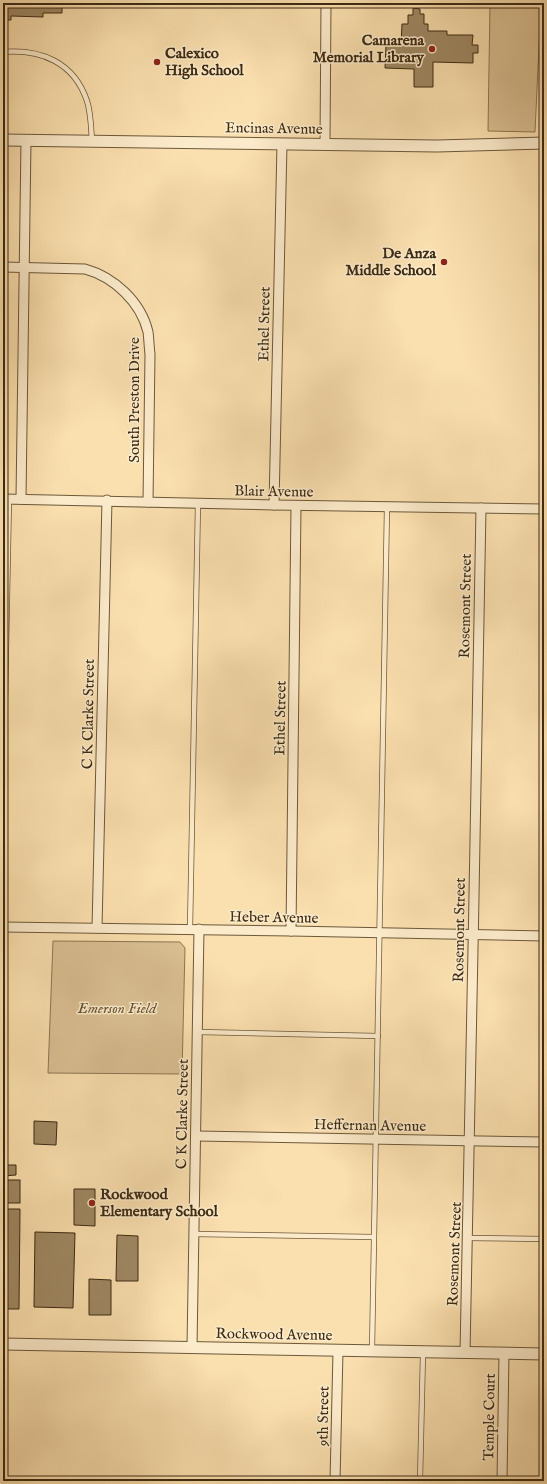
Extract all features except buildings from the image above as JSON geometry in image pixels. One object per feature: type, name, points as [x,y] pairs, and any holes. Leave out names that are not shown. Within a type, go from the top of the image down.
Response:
[{"type":"street","points":[[325,144],[326,3]]},
{"type":"street","name":"Encinas Avenue","points":[[3,140],[437,146],[544,143]]},
{"type":"street","points":[[21,499],[26,140]]},
{"type":"street","name":"Ethel Street","points":[[274,505],[282,144]]},
{"type":"street","name":"South Preston Drive","points":[[3,267],[85,269],[98,273],[128,295],[139,311],[148,332],[150,354],[148,502]]},
{"type":"street","name":"Blair Avenue","points":[[6,499],[107,500],[296,506],[544,509]]},
{"type":"street","name":"C K Clarke Street","points":[[97,928],[107,500]]},
{"type":"street","name":"Ethel Street","points":[[291,931],[296,506]]},
{"type":"street","name":"Rosemont Street","points":[[465,1353],[471,1141],[473,935],[481,508]]},
{"type":"street","name":"Heber Avenue","points":[[3,927],[544,936]]},
{"type":"street","name":"C K Clarke Street","points":[[192,1347],[198,1032],[195,929]]},
{"type":"street","name":"Heffernan Avenue","points":[[196,1136],[544,1142]]},
{"type":"street","name":"Rockwood Avenue","points":[[3,1344],[544,1354]]},
{"type":"street","name":"9th Street","points":[[335,1481],[338,1351]]},
{"type":"street","name":"Temple Court","points":[[502,1481],[504,1353]]},
{"type":"lane","points":[[3,52],[33,52],[46,56],[60,63],[72,74],[82,88],[87,101],[91,119],[92,141]]},
{"type":"lane","points":[[3,803],[6,499]]},
{"type":"lane","points":[[195,929],[198,503]]},
{"type":"lane","points":[[372,1351],[387,507]]},
{"type":"lane","points":[[198,1032],[378,1036]]},
{"type":"lane","points":[[194,1234],[374,1237]]},
{"type":"lane","points":[[468,1238],[544,1239]]},
{"type":"lane","points":[[420,1481],[423,1352]]},
{"type":"green space","points":[[401,3],[541,3],[535,132],[488,131],[490,4]]},
{"type":"green space","name":"Emerson Field","points":[[53,941],[180,942],[185,948],[182,1074],[48,1073]]},
{"type":"place","name":"Camarena Memorial Library","points":[[432,49]]},
{"type":"place","name":"Calexico High School","points":[[157,62]]},
{"type":"place","name":"De Anza Middle School","points":[[444,262]]},
{"type":"place","name":"Rockwood Elementary School","points":[[92,1203]]}]
